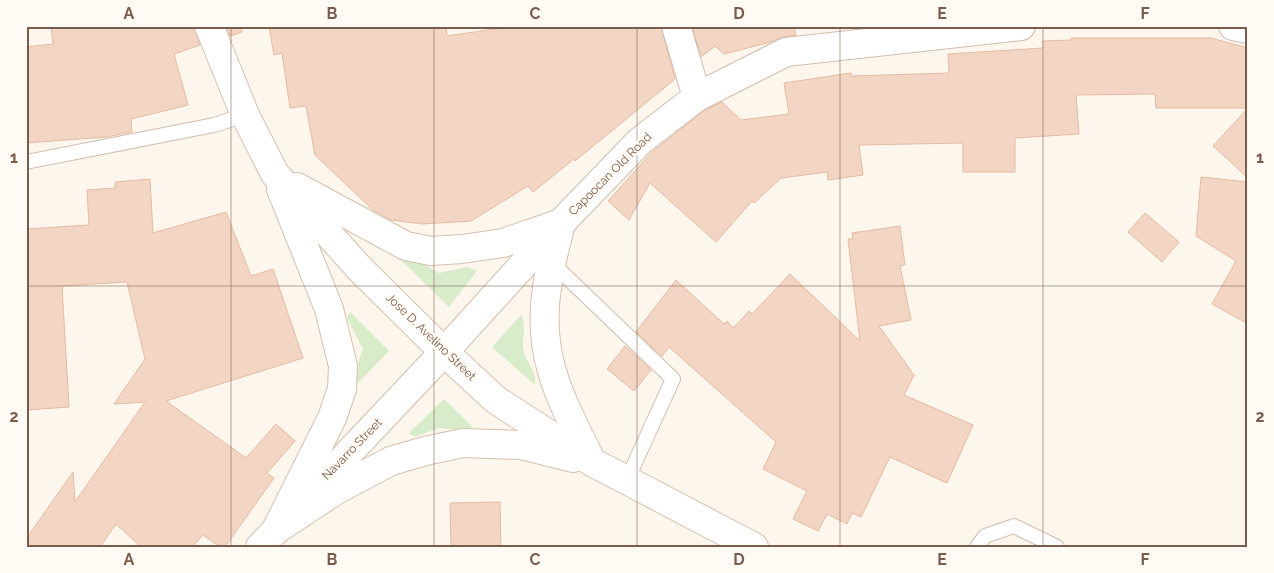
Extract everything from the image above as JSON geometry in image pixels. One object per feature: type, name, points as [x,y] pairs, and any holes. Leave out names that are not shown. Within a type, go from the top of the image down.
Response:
[{"type":"main road","name":"Jose D. Avelino Street","points":[[209,26],[245,115],[275,174],[360,269],[444,352],[496,400],[592,462],[754,547]]},
{"type":"main road","points":[[676,26],[697,97]]},
{"type":"main road","name":"Capoocan Old Road","points":[[444,352],[561,223],[640,141],[697,97],[786,52],[1021,26]]},
{"type":"main road","points":[[1234,26],[1248,30]]},
{"type":"main road","points":[[275,174],[406,246],[431,252],[503,243],[561,223]]},
{"type":"main road","points":[[268,538],[332,418],[342,390],[343,366],[329,309],[275,174]]},
{"type":"main road","points":[[561,223],[547,286],[544,328],[548,362],[558,394],[592,462]]},
{"type":"main road","name":"Navarro Street","points":[[268,538],[444,352]]},
{"type":"main road","points":[[268,538],[338,488],[391,461],[425,451],[463,443],[521,445],[592,462]]},
{"type":"lane","points":[[26,162],[214,126],[245,115]]},
{"type":"lane","points":[[552,263],[673,379],[627,480]]},
{"type":"lane","points":[[977,547],[986,536],[1014,526],[1057,547]]},
{"type":"green space","points":[[406,254],[439,273],[467,267],[477,271],[449,307],[398,257]]},
{"type":"green space","points":[[350,312],[389,351],[356,385],[353,378],[363,349],[347,318]]},
{"type":"green space","points":[[521,315],[524,323],[524,352],[535,375],[535,385],[492,347]]},
{"type":"green space","points":[[444,399],[473,427],[468,431],[440,428],[414,437],[409,433]]},
{"type":"building","points":[[51,26],[194,26],[200,45],[174,54],[188,105],[131,119],[132,132],[106,137],[26,143],[26,47],[53,44]]},
{"type":"building","points":[[226,26],[241,26],[242,32],[230,36]]},
{"type":"building","points":[[269,26],[446,26],[447,36],[514,26],[661,26],[675,79],[575,161],[574,159],[533,192],[528,186],[471,221],[422,224],[391,220],[373,210],[315,155],[306,106],[290,108],[282,53],[274,55]]},
{"type":"building","points":[[692,26],[794,26],[796,35],[724,54],[715,46],[701,57]]},
{"type":"building","points":[[1071,38],[1211,38],[1248,48],[1248,108],[1156,108],[1155,94],[1076,95],[1079,134],[1015,138],[1015,172],[963,172],[963,143],[859,145],[863,175],[828,180],[827,172],[781,178],[754,203],[752,201],[716,242],[650,183],[629,220],[608,201],[652,152],[705,110],[722,102],[741,120],[789,114],[784,83],[851,73],[851,76],[949,73],[948,54],[1043,48],[1043,41],[1071,40]]},
{"type":"building","points":[[1248,108],[1248,178],[1213,146]]},
{"type":"building","points":[[1201,177],[1248,182],[1248,324],[1212,304],[1236,261],[1196,236]]},
{"type":"building","points":[[150,179],[153,233],[226,212],[251,276],[273,269],[303,358],[166,401],[246,458],[276,424],[295,441],[267,473],[274,478],[225,547],[220,547],[203,535],[192,547],[141,547],[116,524],[100,547],[26,547],[26,539],[73,472],[75,502],[145,402],[114,404],[145,359],[127,282],[62,286],[69,407],[26,410],[26,229],[89,225],[87,190],[115,188],[115,182]]},
{"type":"building","points":[[1145,213],[1179,242],[1162,262],[1128,232]]},
{"type":"building","points":[[900,226],[905,265],[900,266],[911,320],[879,326],[914,375],[904,395],[973,425],[947,483],[890,457],[861,517],[852,513],[847,524],[827,514],[818,531],[793,519],[807,491],[763,469],[776,442],[669,347],[662,356],[636,332],[676,280],[724,324],[727,321],[733,328],[749,311],[752,314],[790,274],[860,341],[848,239],[853,239],[852,233]]},
{"type":"building","points":[[625,346],[651,370],[634,391],[607,369]]},
{"type":"building","points":[[500,502],[501,547],[451,547],[450,503]]}]
